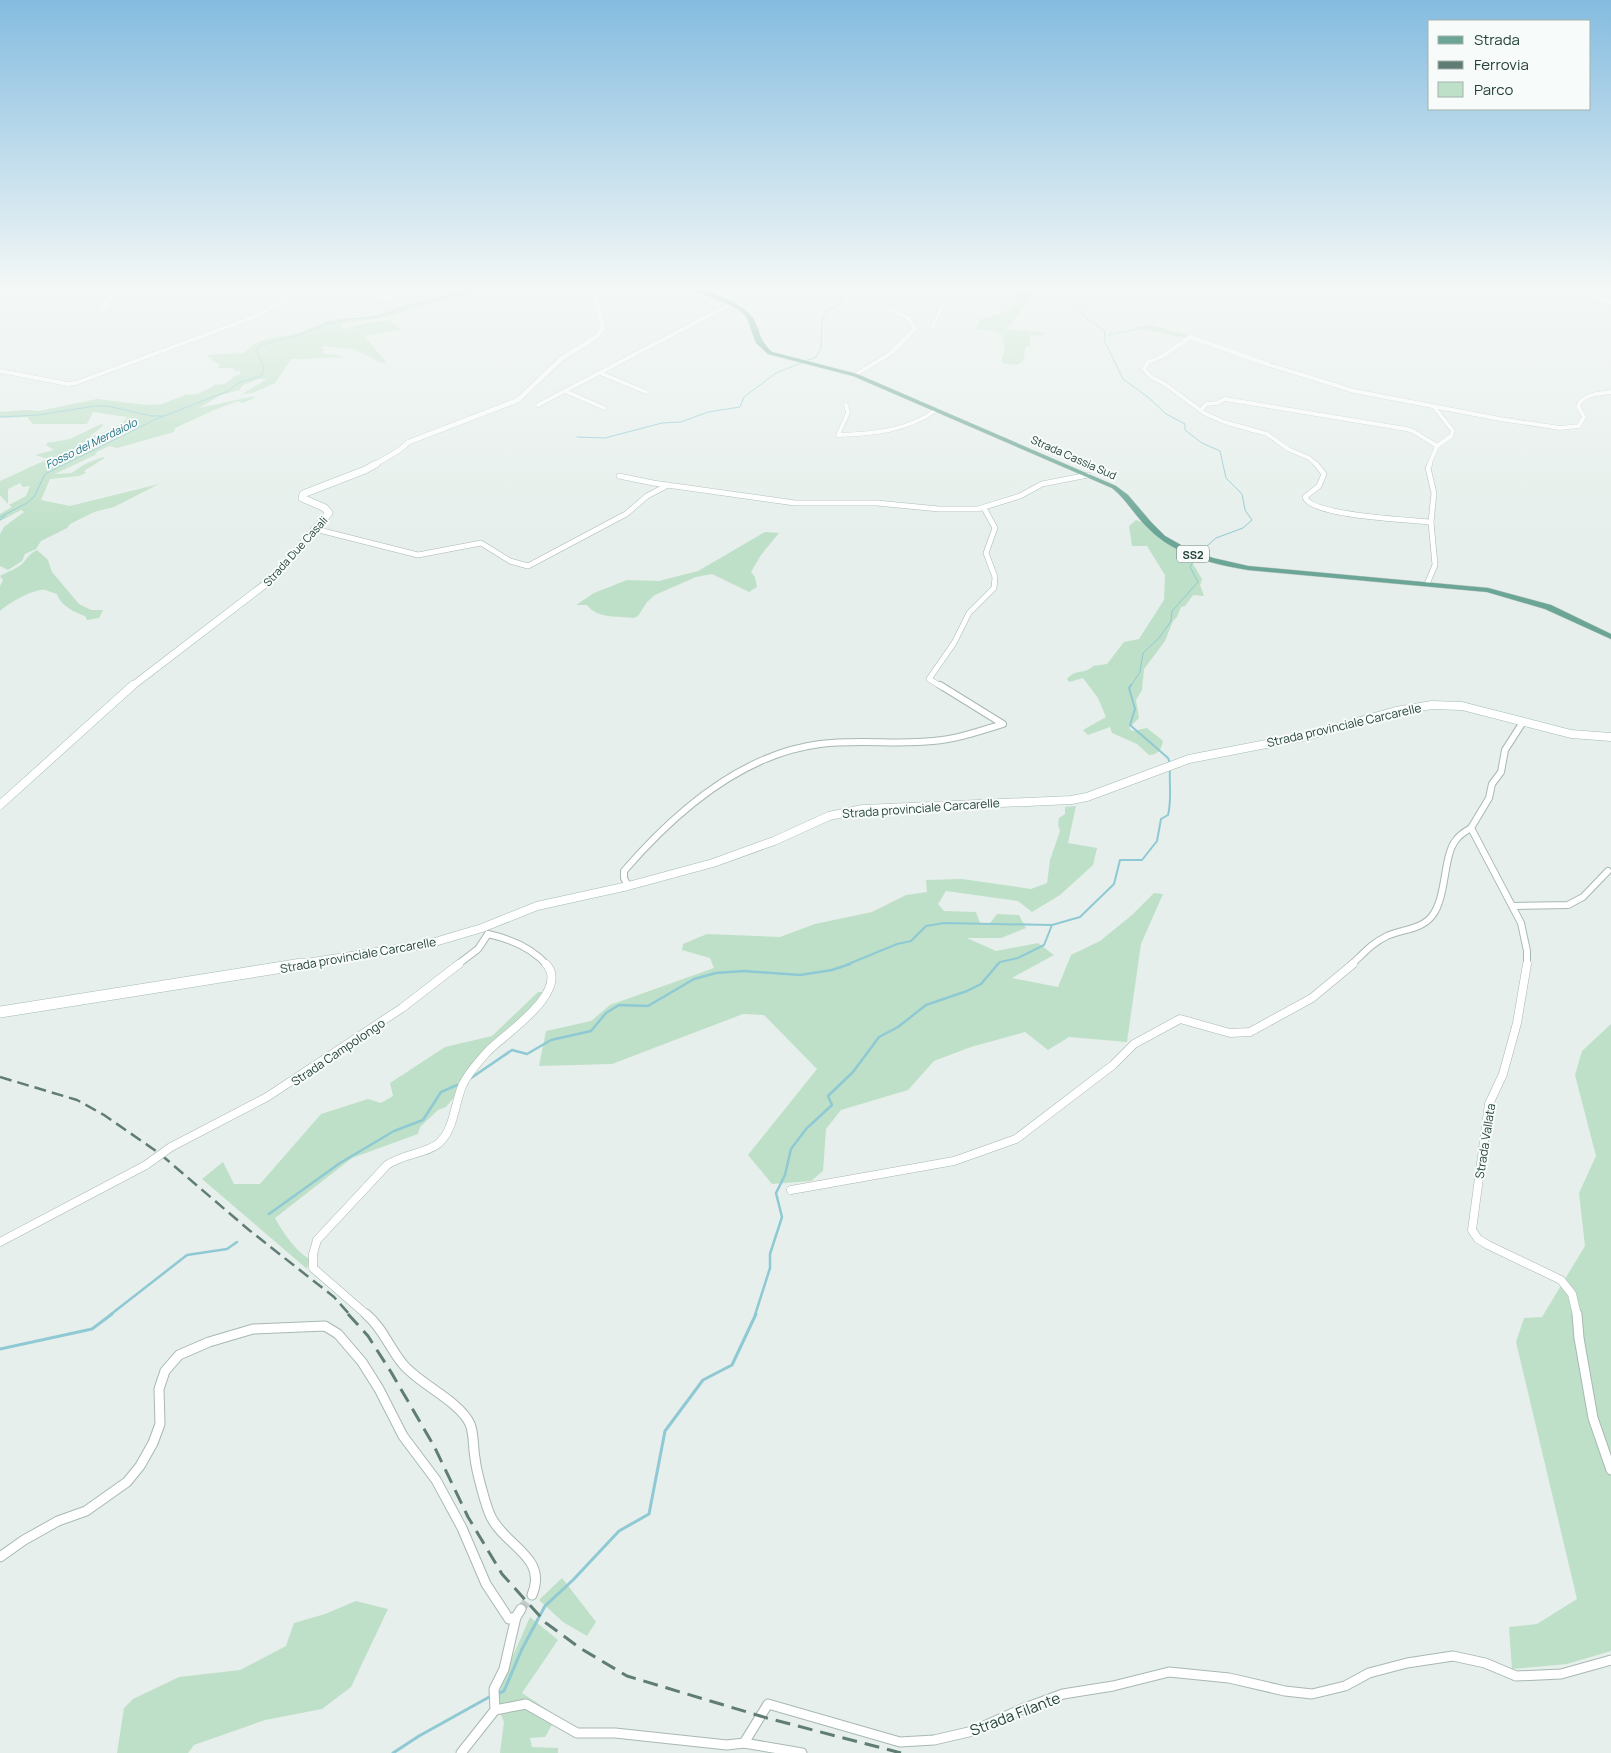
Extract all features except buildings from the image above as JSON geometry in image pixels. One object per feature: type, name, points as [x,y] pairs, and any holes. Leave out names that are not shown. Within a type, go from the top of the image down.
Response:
[{"type":"main road","name":"Strada Due Casali","points":[[0,805],[118,697],[272,579],[327,517],[329,510],[302,498],[303,494],[365,470],[398,451],[409,442],[518,400],[551,369]]},
{"type":"main road","name":"Strada Cassia Sud","points":[[832,369],[855,375],[1088,475],[1121,492],[1153,529],[1168,541],[1211,560],[1264,570],[1488,590],[1532,602],[1566,615],[1611,637]]},
{"type":"main road","name":"Strada provinciale Carcarelle","points":[[0,1012],[410,948],[485,931],[536,906],[628,886],[713,863],[774,841],[824,818],[845,811],[1071,800],[1101,793],[1175,764],[1202,756],[1307,736],[1404,710],[1432,705],[1462,706],[1571,734],[1611,737]]},
{"type":"street","points":[[0,371],[68,384],[76,383],[115,369]]},
{"type":"street","points":[[538,405],[608,369]]},
{"type":"street","points":[[855,375],[865,369]]},
{"type":"street","points":[[1144,369],[1149,377],[1164,383],[1181,398],[1201,410],[1220,420],[1265,433],[1279,440],[1286,448],[1315,460],[1324,474],[1322,481],[1305,497],[1306,501],[1312,505],[1350,515],[1431,522]]},
{"type":"street","points":[[1282,369],[1354,391],[1434,407],[1549,426],[1579,426],[1582,424],[1584,417],[1578,406],[1580,401],[1588,396],[1611,392]]},
{"type":"street","points":[[600,373],[646,392]]},
{"type":"street","points":[[565,391],[604,408]]},
{"type":"street","points":[[1201,410],[1206,404],[1222,403],[1225,399],[1406,429],[1437,446]]},
{"type":"street","points":[[846,405],[848,414],[838,435],[866,434],[892,430],[921,421],[936,410]]},
{"type":"street","points":[[1427,584],[1435,565],[1431,522],[1434,493],[1428,468],[1437,446],[1451,436],[1453,431],[1434,407]]},
{"type":"street","points":[[619,476],[795,503],[877,503],[939,509],[984,508],[1020,496],[1042,484],[1088,475]]},
{"type":"street","points":[[315,529],[418,555],[481,543],[492,552],[520,565],[528,566],[600,529],[626,514],[647,496],[669,485]]},
{"type":"street","points":[[628,886],[624,878],[624,871],[672,819],[736,774],[781,754],[807,746],[927,742],[948,739],[1002,724],[929,678],[954,643],[966,618],[994,588],[995,577],[986,553],[995,528],[984,508]]},
{"type":"street","points":[[791,1190],[954,1161],[1016,1139],[1112,1065],[1134,1044],[1180,1020],[1230,1033],[1250,1032],[1312,998],[1343,974],[1372,944],[1389,935],[1418,927],[1432,916],[1444,887],[1447,864],[1455,840],[1471,828],[1489,798],[1492,784],[1500,772],[1505,750],[1523,722]]},
{"type":"street","name":"Strada Vallata","points":[[1471,828],[1521,923],[1527,951],[1527,967],[1517,1022],[1503,1074],[1489,1104],[1472,1230],[1478,1239],[1488,1245],[1561,1280],[1572,1294],[1577,1312],[1579,1338],[1593,1418],[1611,1470]]},
{"type":"street","points":[[1513,906],[1568,905],[1583,897],[1608,871]]},
{"type":"street","points":[[485,931],[511,940],[532,951],[545,961],[552,972],[552,985],[547,995],[537,1008],[500,1040],[466,1078],[447,1133],[436,1146],[406,1154],[386,1165],[373,1177],[345,1212],[327,1228],[315,1244],[312,1256],[313,1268],[370,1317],[388,1340],[402,1364],[460,1411],[470,1424],[475,1462],[491,1517],[510,1541],[527,1557],[536,1570],[537,1583],[532,1595]]},
{"type":"street","name":"Strada Campolongo","points":[[0,1242],[146,1164],[171,1146],[267,1097],[402,1008],[478,949],[485,931]]},
{"type":"street","points":[[0,1557],[24,1540],[58,1521],[86,1510],[127,1482],[140,1466],[160,1424],[160,1389],[166,1371],[179,1355],[209,1342],[253,1329],[325,1326],[338,1334],[362,1362],[403,1436],[436,1480],[462,1528],[486,1584],[496,1601],[509,1619],[518,1613],[494,1700],[461,1753]]},
{"type":"street","name":"Strada Filante","points":[[744,1743],[768,1704],[900,1742],[934,1740],[973,1731],[1022,1709],[1063,1694],[1113,1686],[1169,1672],[1229,1678],[1285,1691],[1312,1694],[1345,1686],[1369,1673],[1407,1663],[1453,1656],[1485,1663],[1516,1676],[1561,1674],[1611,1660]]},
{"type":"street","points":[[494,1700],[526,1704],[577,1733],[615,1733],[727,1745],[744,1743],[802,1753]]},
{"type":"green space","points":[[234,369],[284,369],[275,383],[253,393],[242,394],[267,379],[258,379],[243,385],[239,390],[221,395],[199,408],[255,396],[253,399],[242,403],[238,401],[214,410],[175,428],[174,432],[117,448],[110,446],[55,474],[72,473],[90,462],[105,458],[84,471],[86,473],[79,476],[50,479],[41,500],[70,506],[159,484],[114,507],[94,512],[70,524],[67,528],[41,541],[36,549],[25,554],[22,561],[8,570],[0,566],[0,534],[4,527],[24,512],[21,510],[0,521],[0,514],[12,507],[9,505],[26,496],[30,486],[23,487],[20,483],[8,489],[8,504],[0,495],[0,481],[48,459],[35,455],[54,450],[46,445],[47,443],[70,439],[101,424],[104,425],[89,437],[93,436],[116,426],[127,417],[93,412],[87,424],[33,424],[27,417],[0,418],[0,412],[39,411],[97,399],[146,405],[162,404],[185,395],[198,394],[214,385],[225,384],[241,374],[240,371],[234,371]]},
{"type":"green space","points":[[1136,520],[1140,521],[1170,545],[1196,557],[1193,564],[1202,579],[1200,585],[1204,596],[1193,595],[1185,606],[1181,607],[1165,641],[1144,669],[1142,690],[1136,700],[1139,718],[1129,728],[1132,731],[1147,728],[1163,741],[1159,751],[1149,755],[1137,744],[1112,733],[1110,727],[1088,735],[1083,730],[1106,717],[1098,698],[1083,678],[1069,682],[1067,679],[1093,666],[1107,664],[1124,642],[1139,639],[1164,600],[1165,575],[1147,546],[1132,546],[1129,526]]},
{"type":"green space","points":[[765,532],[779,533],[761,555],[751,572],[755,577],[757,587],[749,592],[712,574],[696,577],[655,595],[647,602],[638,616],[634,618],[602,615],[596,613],[587,605],[576,605],[594,593],[627,580],[659,581],[698,571]]},
{"type":"green space","points":[[37,550],[48,560],[52,572],[79,604],[91,610],[103,610],[99,618],[87,620],[85,616],[65,605],[57,594],[45,590],[34,591],[0,611],[0,586],[3,580],[0,576],[20,566]]},
{"type":"green space","points":[[1076,806],[1068,843],[1097,848],[1093,865],[1060,895],[1032,912],[1018,901],[946,891],[938,904],[944,911],[976,912],[980,923],[990,923],[997,914],[1019,915],[1026,928],[1001,938],[967,938],[996,951],[1038,943],[1054,955],[1012,978],[1058,987],[1071,955],[1100,941],[1132,915],[1154,893],[1163,894],[1141,944],[1127,1042],[1069,1037],[1048,1050],[1025,1032],[971,1047],[934,1061],[908,1090],[841,1110],[826,1129],[823,1171],[811,1181],[772,1184],[748,1155],[817,1069],[764,1015],[743,1014],[612,1064],[539,1066],[546,1031],[591,1021],[610,1005],[714,968],[710,958],[682,950],[683,944],[707,934],[780,937],[815,924],[872,912],[906,895],[927,892],[926,880],[962,879],[1031,889],[1047,883],[1050,860],[1060,831],[1058,825],[1059,818],[1065,814],[1065,807]]},
{"type":"green space","points":[[538,992],[547,992],[520,1021],[498,1037],[462,1077],[455,1096],[446,1107],[438,1110],[420,1127],[418,1134],[352,1158],[275,1218],[290,1241],[309,1259],[307,1269],[202,1179],[223,1162],[234,1184],[260,1184],[321,1114],[368,1099],[381,1103],[393,1096],[390,1083],[445,1047],[492,1036]]},
{"type":"green space","points":[[1611,1024],[1611,1651],[1567,1664],[1512,1669],[1509,1627],[1537,1624],[1577,1599],[1516,1342],[1524,1318],[1542,1317],[1585,1246],[1579,1193],[1596,1156],[1575,1075],[1582,1051]]},
{"type":"green space","points":[[562,1578],[596,1622],[587,1636],[563,1622],[539,1600]]},
{"type":"green space","points":[[356,1601],[388,1609],[351,1687],[322,1709],[265,1720],[194,1745],[188,1753],[117,1753],[124,1708],[133,1699],[179,1677],[240,1670],[286,1646],[294,1623],[325,1614]]},
{"type":"green space","points":[[530,1617],[558,1640],[522,1693],[557,1716],[545,1737],[530,1738],[532,1747],[558,1748],[558,1753],[500,1753],[504,1722],[496,1703],[504,1676]]},
{"type":"waterway","name":"Fosso del Merdaiolo","points":[[0,517],[27,503],[34,497],[45,474],[154,420],[228,391],[238,383],[261,376],[264,369]]},
{"type":"waterway","points":[[577,437],[605,438],[662,423],[681,422],[708,412],[740,407],[744,397],[776,373],[786,369]]},
{"type":"waterway","points":[[1118,369],[1123,379],[1149,398],[1166,414],[1185,424],[1185,430],[1202,443],[1220,451],[1226,478],[1242,494],[1245,510],[1252,520],[1243,528],[1216,538],[1198,554]]},
{"type":"waterway","points":[[0,417],[38,415],[95,406],[108,406],[151,416],[163,416]]},
{"type":"waterway","name":"Fosso del Merdaiolo","points":[[0,520],[5,516]]},
{"type":"waterway","points":[[1130,687],[1140,672],[1143,653],[1159,638],[1171,621],[1172,611],[1198,582],[1190,567],[1196,557]]},
{"type":"waterway","points":[[1131,685],[1129,688],[1135,709],[1130,725],[1168,758],[1170,763]]},
{"type":"waterway","points":[[998,964],[1018,958],[1044,945],[1052,925],[1080,917],[1114,884],[1120,860],[1142,860],[1157,841],[1161,819],[1168,815],[1170,768]]},
{"type":"waterway","points":[[846,965],[897,944],[911,941],[926,926],[944,923],[1051,925]]},
{"type":"waterway","points":[[471,1078],[512,1050],[527,1054],[551,1040],[591,1031],[606,1013],[619,1005],[648,1006],[694,979],[716,973],[743,971],[800,975],[832,970],[850,964]]},
{"type":"waterway","points":[[755,1315],[770,1268],[770,1254],[782,1217],[776,1193],[785,1175],[791,1149],[806,1129],[832,1105],[828,1096],[853,1072],[879,1037],[898,1027],[926,1005],[967,991],[981,984],[998,964]]},
{"type":"waterway","points":[[269,1214],[340,1163],[394,1131],[423,1120],[441,1092],[457,1085]]},
{"type":"waterway","points":[[110,1315],[187,1255],[227,1249],[237,1242]]},
{"type":"waterway","points":[[0,1349],[92,1329],[112,1314]]},
{"type":"waterway","points":[[497,1694],[504,1691],[522,1649],[545,1606],[573,1580],[619,1531],[649,1514],[665,1431],[703,1380],[732,1365],[756,1314]]},
{"type":"waterway","points":[[393,1753],[419,1736],[491,1696]]},
{"type":"tunnel","points":[[521,1609],[532,1595]]},
{"type":"railway","points":[[0,1077],[77,1100],[104,1115],[159,1153],[249,1230],[334,1297],[350,1315]]},
{"type":"railway","points":[[348,1314],[368,1336],[391,1372],[434,1446],[468,1517],[502,1574],[546,1623],[580,1648],[627,1676],[767,1718],[901,1753]]}]
